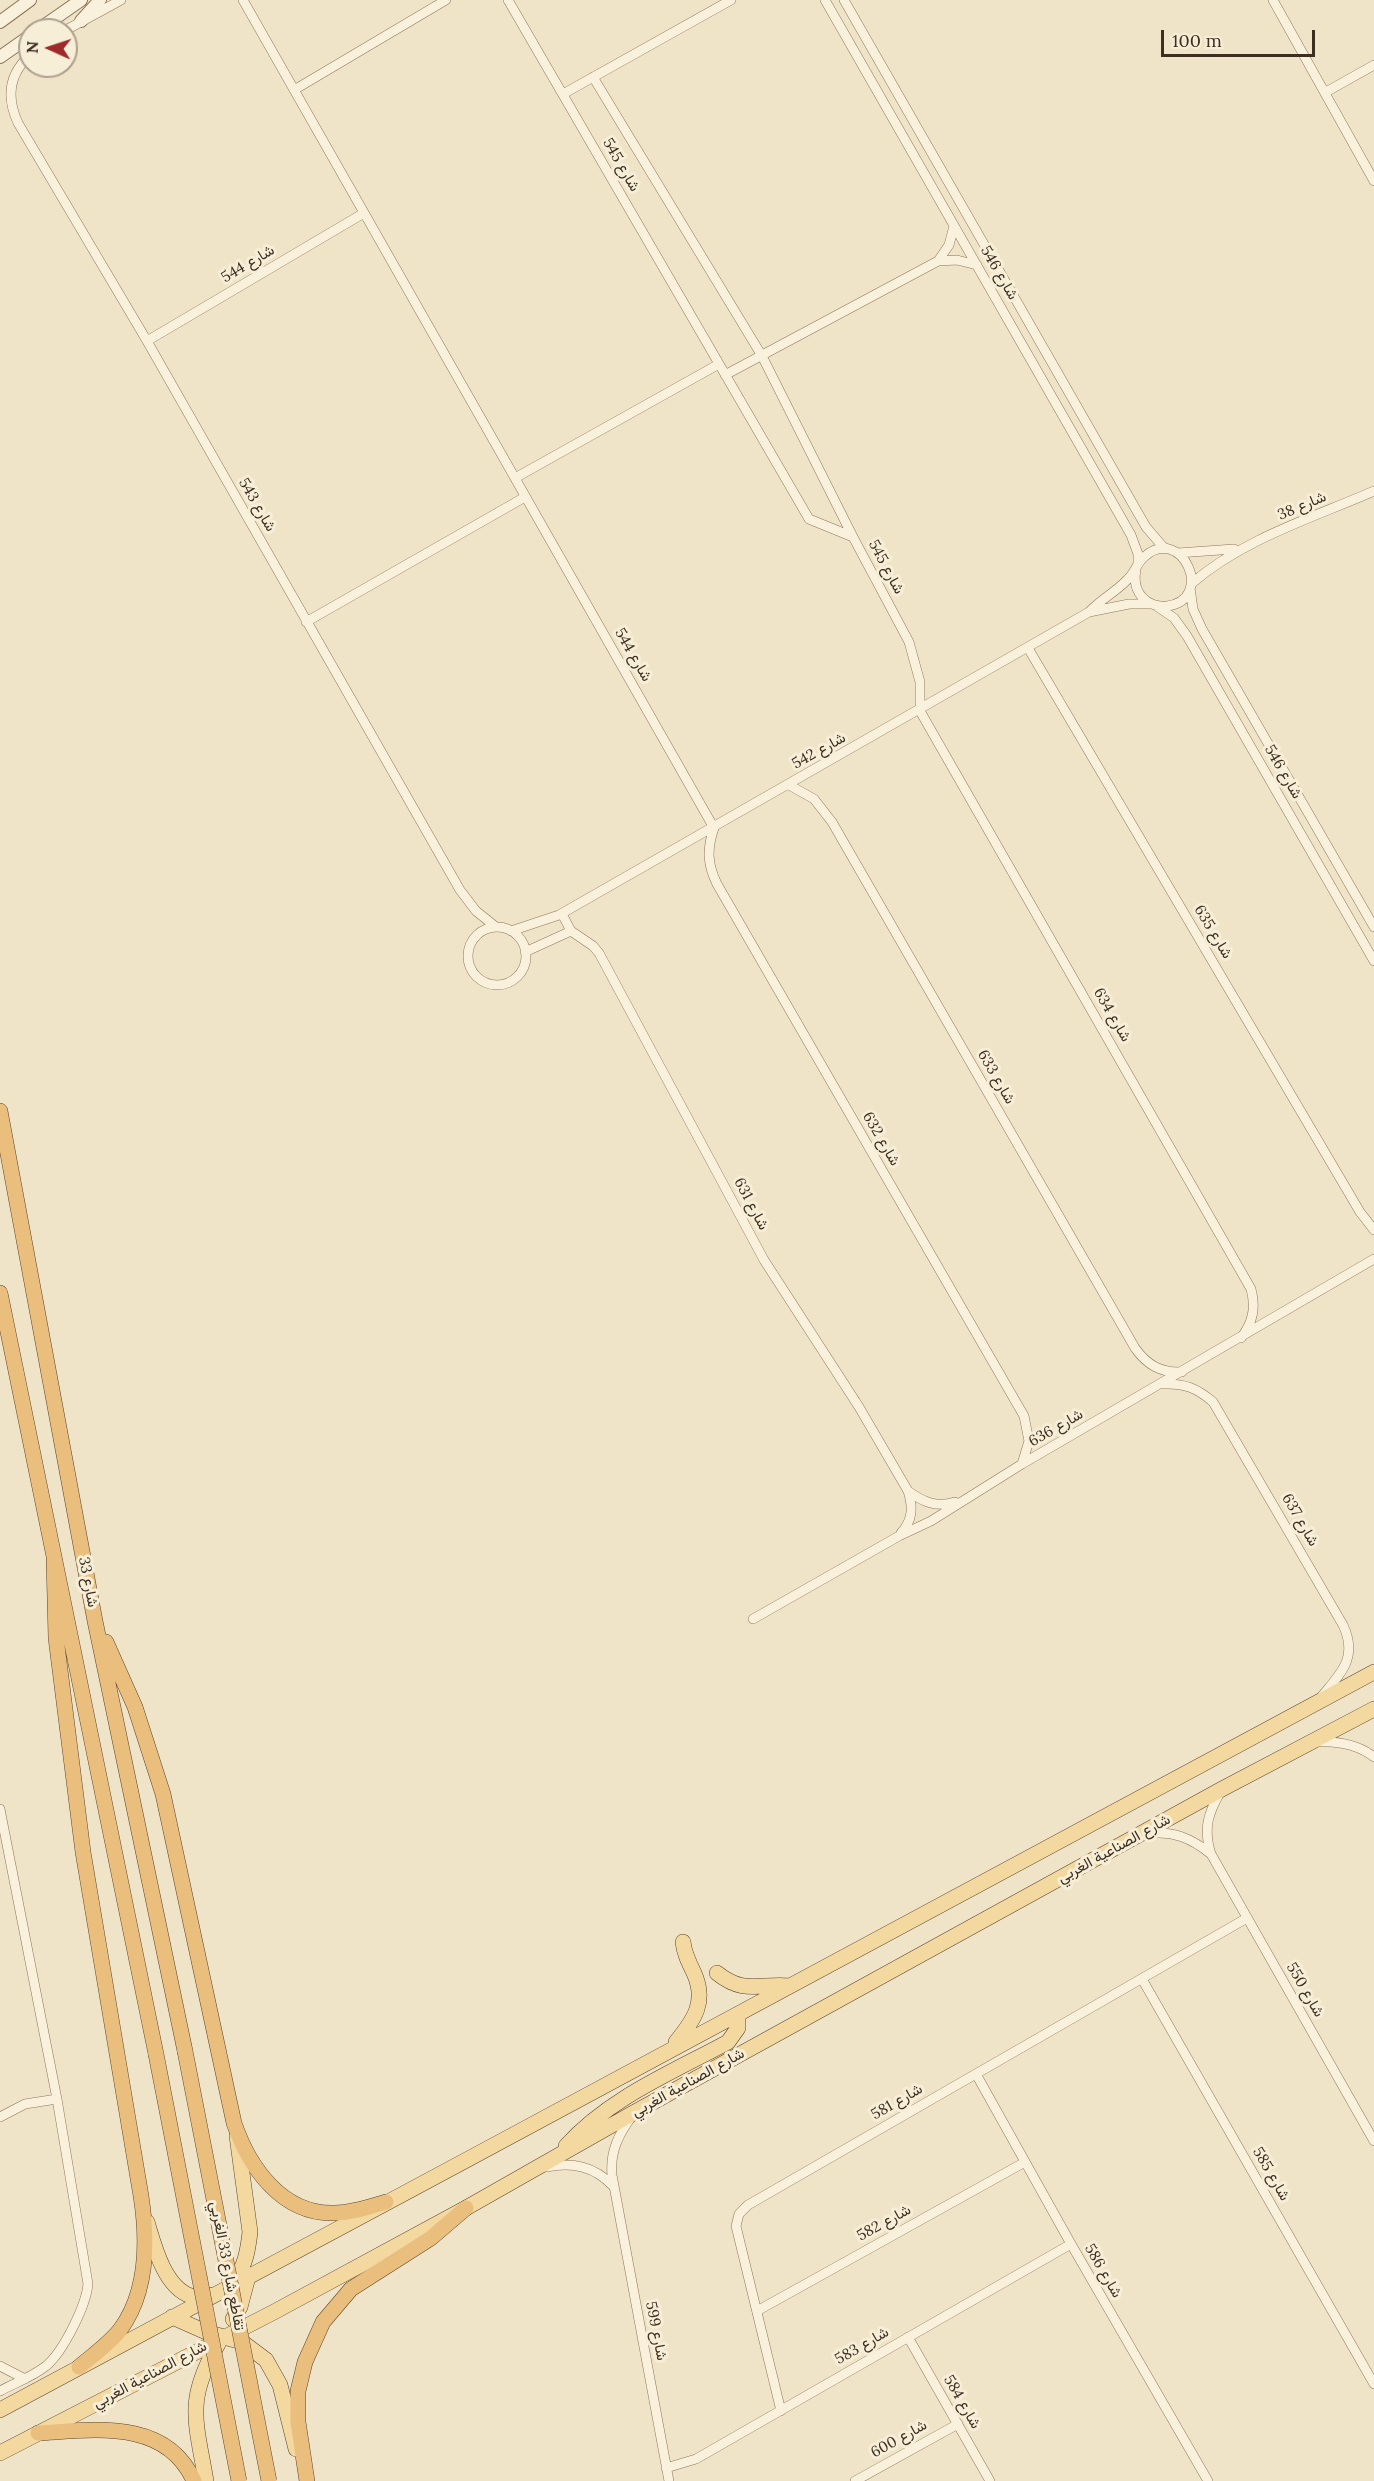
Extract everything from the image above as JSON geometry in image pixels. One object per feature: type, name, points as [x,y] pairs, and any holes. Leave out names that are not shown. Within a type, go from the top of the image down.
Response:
[{"type":"highway","name":"شارع 33","points":[[0,1111],[95,1621],[185,2051]]},
{"type":"highway","name":"شارع 33","points":[[0,1293],[156,2054]]},
{"type":"highway","points":[[54,1560],[56,1638],[83,1852],[144,2214],[145,2248],[142,2276],[133,2307],[111,2340],[79,2367]]},
{"type":"highway","points":[[95,1621],[135,1707],[163,1794],[234,2123],[243,2148],[256,2170],[274,2188],[295,2203],[320,2212],[336,2213],[386,2202]]},
{"type":"highway","name":"تقاطع شارع 33 الغربي","points":[[185,2051],[269,2481]]},
{"type":"highway","name":"تقاطع شارع 33 الغربي","points":[[156,2054],[238,2481]]},
{"type":"highway","points":[[306,2481],[298,2422],[298,2391],[307,2355],[323,2322],[351,2289],[431,2238],[466,2208]]},
{"type":"highway","points":[[38,2433],[113,2429],[129,2431],[158,2443],[172,2452],[194,2481]]},
{"type":"main road","name":"شارع الصناعية الغربي","points":[[0,2410],[670,2049],[793,1987],[1374,1672]]},
{"type":"main road","name":"شارع الصناعية الغربي","points":[[0,2453],[223,2336],[274,2312],[466,2208],[635,2112],[1306,1743],[1374,1708]]},
{"type":"main road","points":[[670,2049],[692,2023],[700,2000],[698,1984],[683,1942]]},
{"type":"main road","points":[[717,1973],[729,1982],[744,1987],[793,1987]]},
{"type":"main road","points":[[733,2017],[751,2049]]},
{"type":"main road","points":[[557,2156],[581,2129],[606,2109],[728,2042],[736,2034],[740,2023],[733,2017]]},
{"type":"main road","points":[[736,2034],[751,2049]]},
{"type":"main road","points":[[195,2352],[206,2332],[215,2294],[240,2275],[250,2232],[234,2123]]},
{"type":"main road","points":[[144,2214],[159,2260],[173,2282],[191,2295],[215,2294],[240,2307],[274,2312]]},
{"type":"main road","points":[[206,2481],[195,2422],[196,2393],[206,2366],[240,2307],[248,2277]]},
{"type":"main road","points":[[172,2317],[206,2332],[242,2342],[259,2353],[276,2377],[283,2393],[306,2481]]},
{"type":"street","points":[[0,22],[30,0]]},
{"type":"street","points":[[55,18],[81,0]]},
{"type":"street","points":[[81,21],[99,0]]},
{"type":"street","points":[[78,23],[107,10],[121,0]]},
{"type":"street","name":"شارع 544","points":[[243,0],[714,828]]},
{"type":"street","points":[[294,90],[446,0]]},
{"type":"street","name":"شارع 545","points":[[508,0],[809,519],[853,537],[909,642],[920,682],[920,711]]},
{"type":"street","points":[[562,94],[730,0]]},
{"type":"street","name":"شارع 546","points":[[825,0],[1131,535],[1138,554],[1137,567]]},
{"type":"street","name":"شارع 546","points":[[844,0],[1146,528],[1165,549]]},
{"type":"street","points":[[1273,0],[1374,182]]},
{"type":"street","points":[[0,57],[18,44]]},
{"type":"street","points":[[1326,92],[1374,65]]},
{"type":"street","name":"شارع 543","points":[[18,69],[10,87],[12,112],[18,123],[147,341],[460,890],[476,911],[496,927]]},
{"type":"street","points":[[593,77],[762,356],[853,537]]},
{"type":"street","name":"شارع 544","points":[[147,341],[364,213]]},
{"type":"street","points":[[938,261],[949,245],[954,226]]},
{"type":"street","points":[[725,375],[938,261],[957,260],[977,265]]},
{"type":"street","points":[[515,478],[719,364]]},
{"type":"street","name":"شارع 38","points":[[1191,586],[1215,564],[1242,548],[1374,491]]},
{"type":"street","points":[[306,622],[525,496]]},
{"type":"street","name":"شارع 38","points":[[1178,553],[1210,553],[1242,548]]},
{"type":"street","points":[[1165,549],[1178,553],[1191,570],[1191,586],[1180,601],[1164,607],[1154,605],[1137,590],[1137,567],[1152,551],[1165,549]]},
{"type":"street","name":"شارع 542","points":[[512,931],[562,914],[920,711],[1089,612],[1105,596],[1122,585],[1137,567]]},
{"type":"street","name":"شارع 546","points":[[1191,586],[1193,609],[1202,629],[1374,927]]},
{"type":"street","name":"شارع 542","points":[[1089,612],[1129,604],[1154,605]]},
{"type":"street","name":"شارع 546","points":[[1154,605],[1174,618],[1187,636],[1374,962]]},
{"type":"street","name":"شارع 635","points":[[1028,648],[1360,1212],[1374,1230]]},
{"type":"street","name":"شارع 634","points":[[920,711],[1247,1280],[1251,1289],[1254,1310],[1252,1320],[1241,1338]]},
{"type":"street","name":"شارع 633","points":[[789,785],[814,799],[832,822],[1135,1348],[1150,1365],[1160,1370],[1182,1372]]},
{"type":"street","name":"شارع 632","points":[[714,828],[709,842],[708,856],[717,884],[1024,1416],[1029,1441],[1022,1464]]},
{"type":"street","points":[[525,952],[571,931],[562,914]]},
{"type":"street","points":[[496,927],[512,931],[519,938],[525,952],[525,964],[521,972],[509,983],[493,985],[478,977],[469,963],[470,946],[480,933],[496,927]]},
{"type":"street","name":"شارع 631","points":[[571,931],[599,953],[764,1260],[859,1407],[908,1491],[912,1503],[911,1515],[907,1527],[899,1536]]},
{"type":"street","name":"شارع 636","points":[[753,1619],[899,1536],[931,1521],[1022,1464],[1374,1259]]},
{"type":"street","name":"شارع 637","points":[[1161,1385],[1189,1386],[1202,1392],[1213,1402],[1343,1625],[1349,1643],[1347,1662],[1317,1704]]},
{"type":"street","points":[[908,1491],[919,1500],[933,1504],[947,1505],[961,1501]]},
{"type":"street","points":[[1306,1743],[1337,1742],[1352,1745],[1374,1757]]},
{"type":"street","name":"شارع 550","points":[[1222,1789],[1208,1814],[1206,1841],[1211,1854],[1374,2140]]},
{"type":"street","points":[[0,1809],[57,2099],[88,2277],[83,2305],[55,2357],[46,2366],[25,2379],[0,2391]]},
{"type":"street","name":"شارع 550","points":[[1138,1836],[1170,1833],[1185,1837],[1211,1854]]},
{"type":"street","name":"شارع 581","points":[[781,2411],[736,2226],[739,2214],[748,2205],[1247,1918]]},
{"type":"street","name":"شارع 585","points":[[1142,1979],[1374,2384]]},
{"type":"street","name":"شارع 586","points":[[976,2074],[1208,2481]]},
{"type":"street","points":[[0,2117],[24,2104],[57,2099]]},
{"type":"street","name":"شارع 599","points":[[635,2112],[621,2133],[612,2155],[614,2187],[669,2481]]},
{"type":"street","name":"شارع 582","points":[[757,2311],[1025,2162]]},
{"type":"street","points":[[535,2169],[558,2165],[580,2165],[599,2173],[614,2187]]},
{"type":"street","name":"شارع 583","points":[[666,2468],[696,2459],[1071,2244]]},
{"type":"street","name":"شارع 584","points":[[908,2337],[990,2481]]},
{"type":"street","points":[[0,2366],[25,2379]]},
{"type":"street","name":"شارع 600","points":[[855,2481],[958,2424]]}]
